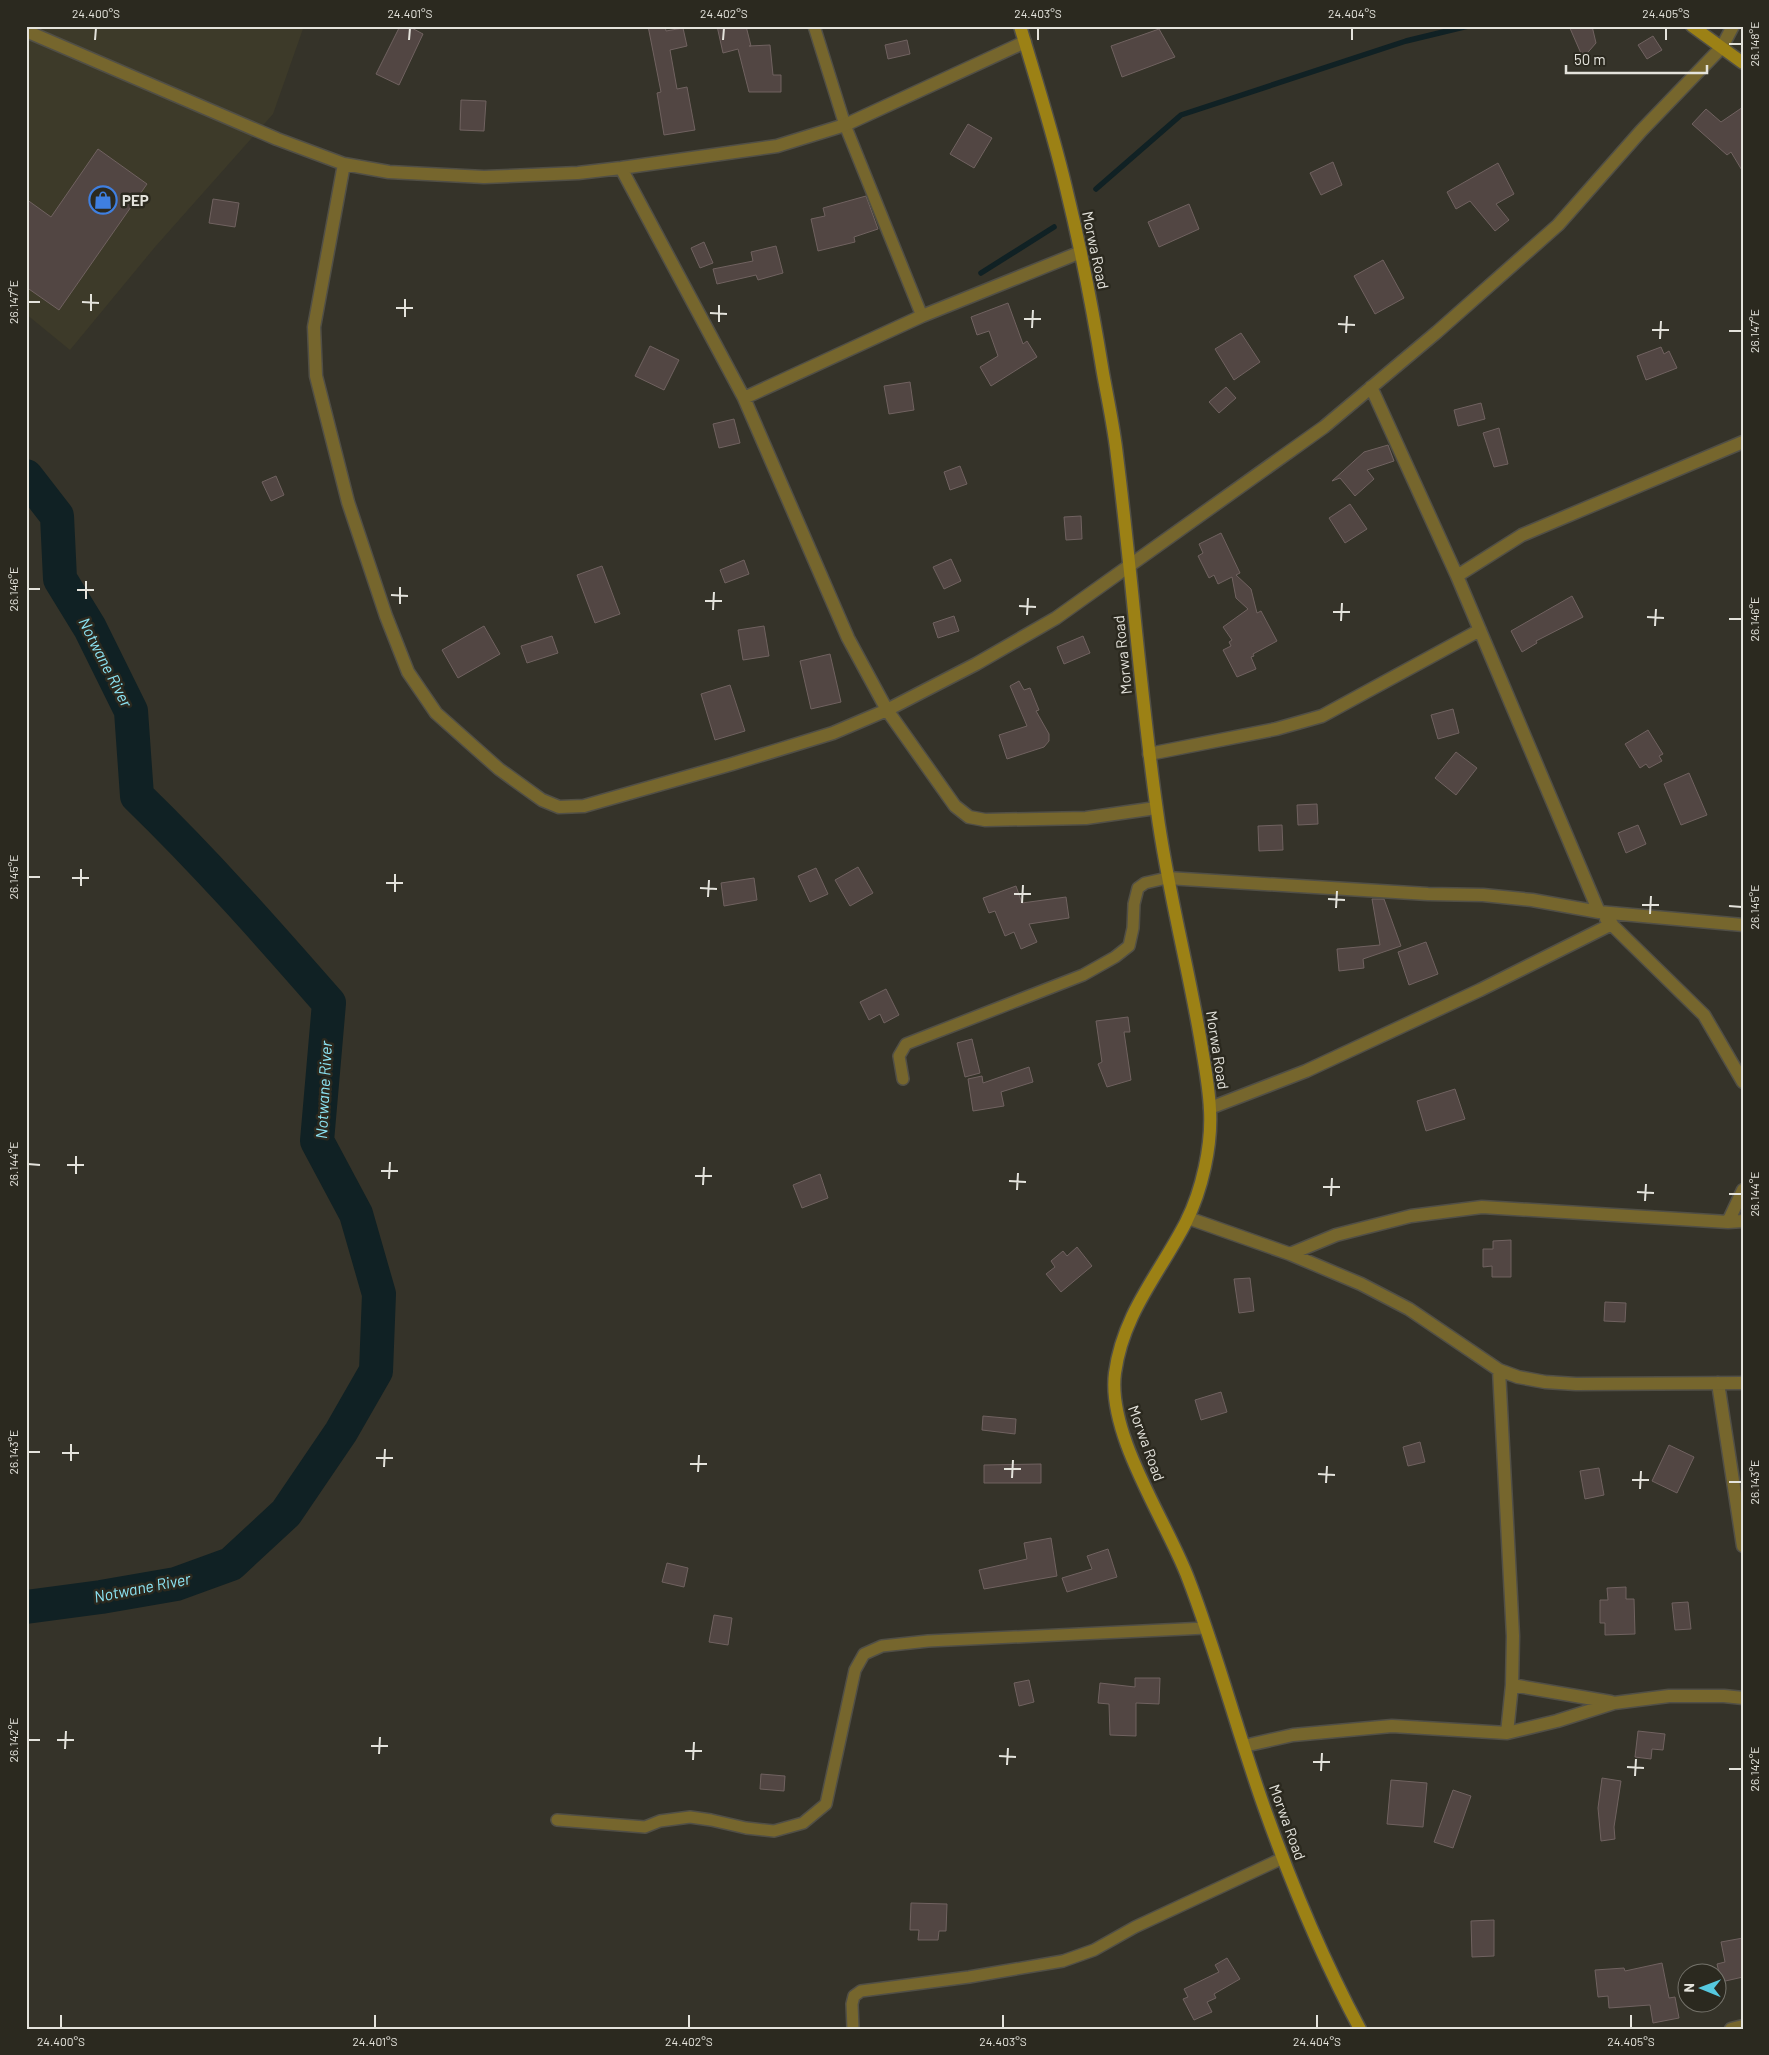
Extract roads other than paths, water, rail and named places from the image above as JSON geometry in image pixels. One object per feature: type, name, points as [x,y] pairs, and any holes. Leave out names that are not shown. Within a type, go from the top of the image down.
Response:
[{"type":"main road","name":"Morwa Road","points":[[1020,26],[1066,185],[1081,252],[1117,451],[1156,808],[1167,878],[1193,995],[1210,1108],[1211,1136],[1208,1153],[1188,1218],[1134,1311],[1126,1331],[1116,1369],[1114,1390],[1118,1417],[1148,1494],[1186,1573],[1283,1858],[1338,1985],[1360,2029]]},
{"type":"main road","points":[[1692,26],[1743,63]]},
{"type":"street","points":[[344,164],[314,327],[316,376],[348,502],[386,616],[408,672],[436,713],[499,769],[542,800],[559,807],[584,806],[610,800],[833,733],[887,710],[976,664],[1056,618],[1324,426],[1437,332],[1558,225],[1641,131],[1722,47],[1734,26]]},
{"type":"street","points":[[26,31],[277,139],[344,164],[388,172],[484,177],[621,168],[776,146],[845,124],[1025,42]]},
{"type":"street","points":[[621,168],[744,398],[848,638],[887,710],[955,806],[969,817],[985,820],[1086,818],[1156,808]]},
{"type":"street","points":[[744,398],[922,316],[1081,252]]},
{"type":"street","points":[[1371,387],[1458,576],[1599,912],[1704,1015],[1743,1082]]},
{"type":"street","points":[[1458,576],[1522,535],[1743,442]]},
{"type":"street","points":[[1149,754],[1276,729],[1322,716],[1480,630]]},
{"type":"street","points":[[1167,878],[1428,894],[1483,895],[1532,900],[1599,912],[1743,925]]},
{"type":"street","points":[[1210,1108],[1332,1059],[1480,990],[1612,924]]},
{"type":"street","points":[[1728,1222],[1743,1190]]},
{"type":"street","points":[[1290,1254],[1336,1235],[1411,1216],[1482,1207],[1728,1222],[1743,1220]]},
{"type":"street","points":[[1188,1218],[1290,1254],[1361,1284],[1409,1309],[1499,1370],[1518,1377],[1545,1382],[1576,1384],[1743,1383]]},
{"type":"street","points":[[1499,1370],[1513,1636],[1512,1685],[1507,1733]]},
{"type":"street","points":[[1718,1383],[1743,1546]]},
{"type":"street","points":[[1512,1685],[1614,1703]]},
{"type":"street","points":[[1244,1746],[1293,1735],[1392,1726],[1507,1733],[1556,1721],[1614,1703],[1669,1696],[1743,1698]]},
{"type":"street","points":[[1731,2029],[1743,2026]]},
{"type":"lane","points":[[814,26],[845,124],[922,316]]},
{"type":"lane","points":[[902,1079],[899,1056],[906,1044],[1083,974],[1115,957],[1129,946],[1138,888],[1145,883],[1167,878]]},
{"type":"lane","points":[[557,1820],[646,1827],[660,1821],[690,1817],[746,1828],[774,1831],[804,1823],[826,1804],[855,1670],[864,1654],[882,1646],[928,1640],[1206,1628]]},
{"type":"lane","points":[[853,2029],[852,2004],[854,1996],[860,1991],[968,1977],[1063,1961],[1094,1950],[1143,1923],[1283,1858]]},
{"type":"waterway","points":[[1096,189],[1181,115],[1406,41],[1468,26]]},
{"type":"waterway","points":[[981,273],[1054,227]]},
{"type":"waterway","name":"Notwane River","points":[[26,476],[57,516],[60,579],[90,628],[131,711],[137,796],[211,872],[329,1003],[317,1141],[356,1214],[379,1294],[376,1371],[341,1432],[286,1513],[231,1564],[176,1584],[26,1607]]},
{"type":"place","name":"PEP","points":[[103,200]]}]
